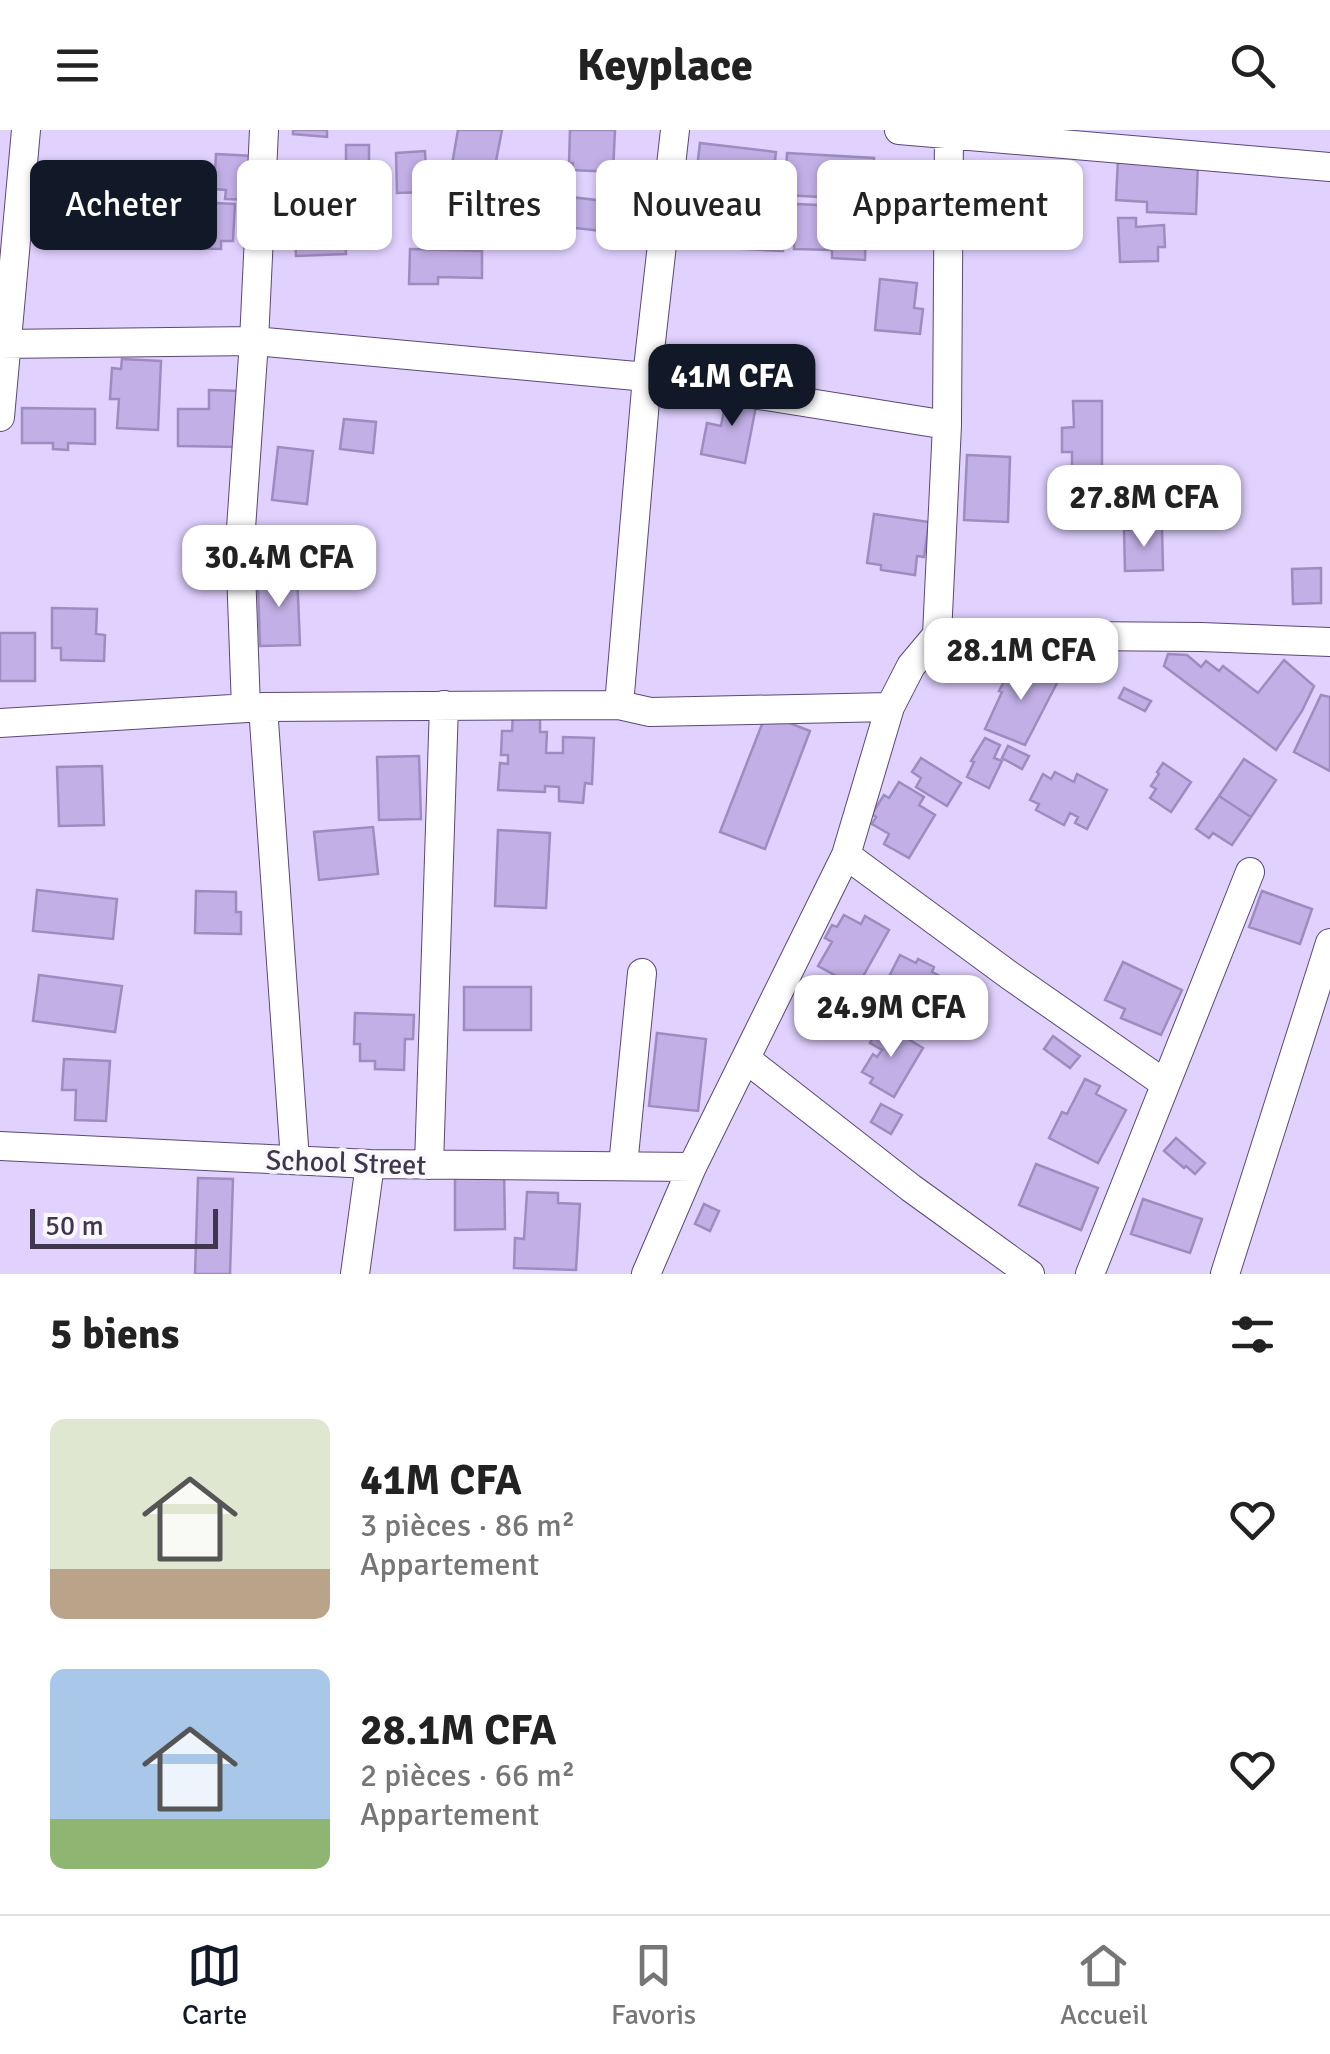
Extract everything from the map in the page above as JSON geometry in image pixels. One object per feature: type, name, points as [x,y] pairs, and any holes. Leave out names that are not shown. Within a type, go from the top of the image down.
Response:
[{"type":"street","points":[[0,417],[26,130]]},
{"type":"street","points":[[264,130],[240,543],[294,1160]]},
{"type":"street","points":[[619,706],[647,377],[676,130]]},
{"type":"street","points":[[899,130],[1330,167]]},
{"type":"street","points":[[658,1269],[692,1167],[846,855],[890,707],[911,666],[937,635],[947,425],[948,132]]},
{"type":"street","points":[[4,344],[254,342],[647,377],[947,425]]},
{"type":"street","points":[[937,635],[1330,642]]},
{"type":"street","points":[[429,1165],[444,705]]},
{"type":"street","points":[[0,723],[254,708],[619,706],[650,712],[890,707]]},
{"type":"street","points":[[846,855],[1164,1084]]},
{"type":"street","points":[[1090,1274],[1250,872]]},
{"type":"street","points":[[1224,1274],[1330,943]]},
{"type":"street","points":[[624,1166],[642,972]]},
{"type":"street","points":[[746,1058],[911,1188],[1030,1274]]},
{"type":"street","name":"School Street","points":[[0,1146],[370,1164],[692,1167]]},
{"type":"street","points":[[355,1274],[370,1164]]},
{"type":"building","points":[[293,130],[327,130],[327,137],[293,134]]},
{"type":"building","points":[[458,130],[502,130],[496,160],[453,160]]},
{"type":"building","points":[[570,130],[615,130],[614,160],[596,160],[596,171],[576,170],[576,160],[569,160]]},
{"type":"building","points":[[700,143],[776,152],[775,160],[698,160]]},
{"type":"building","points":[[346,145],[369,145],[369,160],[346,160]]},
{"type":"building","points":[[425,151],[425,160],[412,160],[412,192],[397,193],[396,153]]},
{"type":"building","points":[[787,153],[874,158],[817,160],[817,197],[797,196],[797,160],[787,160]]},
{"type":"building","points":[[216,154],[254,156],[254,160],[237,160],[237,199],[225,199],[226,190],[217,189]]},
{"type":"building","points":[[1118,159],[1198,162],[1196,214],[1147,212],[1147,202],[1116,200]]},
{"type":"building","points":[[576,198],[596,200],[596,230],[576,228]]},
{"type":"building","points":[[217,203],[235,204],[233,241],[221,241],[221,249],[217,249]]},
{"type":"building","points":[[797,204],[817,205],[817,250],[797,249]]},
{"type":"building","points":[[1118,218],[1136,218],[1136,227],[1164,225],[1165,247],[1158,247],[1158,261],[1120,262]]},
{"type":"building","points":[[410,249],[482,251],[482,278],[438,277],[438,284],[409,284]]},
{"type":"building","points":[[296,250],[346,250],[346,254],[296,256]]},
{"type":"building","points":[[832,250],[865,250],[865,260],[832,258]]},
{"type":"building","points":[[880,279],[917,283],[914,308],[923,309],[920,334],[875,330]]},
{"type":"building","points":[[122,359],[161,361],[158,430],[117,428],[119,399],[110,399],[112,368],[121,369]]},
{"type":"building","points":[[209,390],[241,391],[241,447],[178,446],[178,409],[209,409]]},
{"type":"building","points":[[728,390],[758,396],[745,463],[701,454],[707,423],[721,426]]},
{"type":"building","points":[[1073,401],[1102,401],[1102,472],[1072,473],[1072,452],[1062,452],[1062,428],[1074,427]]},
{"type":"building","points":[[22,408],[95,409],[95,444],[68,443],[68,450],[53,449],[53,443],[22,443]]},
{"type":"building","points":[[344,419],[376,422],[373,453],[340,449]]},
{"type":"building","points":[[278,447],[313,451],[307,504],[272,500]]},
{"type":"building","points":[[967,455],[1010,457],[1008,522],[964,520]]},
{"type":"building","points":[[874,514],[929,522],[924,557],[917,556],[915,575],[881,570],[881,565],[867,563]]},
{"type":"building","points":[[1162,528],[1163,570],[1125,571],[1124,530]]},
{"type":"building","points":[[1321,568],[1321,603],[1293,604],[1292,569]]},
{"type":"building","points":[[297,572],[300,645],[260,646],[258,586],[265,585],[265,573]]},
{"type":"building","points":[[52,608],[97,609],[96,634],[105,635],[104,661],[61,660],[61,648],[52,648]]},
{"type":"building","points":[[0,633],[35,633],[35,681],[0,681]]},
{"type":"building","points":[[1168,654],[1187,655],[1201,667],[1206,661],[1219,671],[1223,666],[1258,693],[1284,660],[1314,686],[1276,750],[1164,666]]},
{"type":"building","points":[[1016,659],[1058,681],[1025,745],[985,729]]},
{"type":"building","points":[[1124,688],[1151,701],[1145,711],[1119,698]]},
{"type":"building","points":[[1321,695],[1330,697],[1330,771],[1294,752]]},
{"type":"building","points":[[513,714],[540,715],[540,732],[547,732],[546,753],[563,753],[563,737],[594,738],[592,784],[585,783],[583,803],[559,801],[559,787],[545,786],[545,792],[498,790],[500,763],[508,764],[508,755],[501,755],[502,731],[512,731]]},
{"type":"building","points":[[766,714],[810,731],[765,849],[720,832]]},
{"type":"building","points":[[985,738],[1000,745],[994,758],[1002,761],[989,788],[967,777],[974,762],[971,761]]},
{"type":"building","points":[[1008,746],[1029,756],[1022,769],[1002,758]]},
{"type":"building","points":[[419,756],[421,819],[379,820],[377,757]]},
{"type":"building","points":[[921,758],[961,783],[947,806],[916,787],[921,778],[912,772]]},
{"type":"building","points":[[1244,759],[1276,780],[1251,817],[1219,796]]},
{"type":"building","points":[[1163,763],[1191,782],[1171,812],[1150,798],[1156,789],[1151,786]]},
{"type":"building","points":[[102,766],[104,825],[59,826],[57,767]]},
{"type":"building","points":[[1055,772],[1074,782],[1077,774],[1107,790],[1087,829],[1075,823],[1078,817],[1070,813],[1064,825],[1036,810],[1039,804],[1030,800],[1043,774],[1051,779]]},
{"type":"building","points":[[899,782],[924,797],[919,805],[935,815],[909,858],[884,844],[889,834],[872,824],[876,817],[872,814],[884,795],[889,798]]},
{"type":"building","points":[[1219,796],[1251,817],[1232,845],[1213,833],[1209,838],[1196,829]]},
{"type":"building","points":[[373,827],[378,874],[319,880],[314,832]]},
{"type":"building","points":[[498,830],[550,833],[546,908],[495,906]]},
{"type":"building","points":[[37,890],[117,899],[113,939],[33,931]]},
{"type":"building","points":[[196,891],[236,892],[241,934],[195,933]]},
{"type":"building","points":[[1262,891],[1312,909],[1300,944],[1249,927]]},
{"type":"building","points":[[844,915],[861,924],[865,916],[889,930],[857,987],[818,966],[832,942],[825,938]]},
{"type":"building","points":[[900,955],[934,967],[932,972],[944,978],[919,1028],[874,1006]]},
{"type":"building","points":[[1123,962],[1182,990],[1161,1035],[1121,1018],[1125,1009],[1105,1000]]},
{"type":"building","points":[[39,975],[122,986],[115,1032],[33,1021]]},
{"type":"building","points":[[464,987],[531,987],[531,1030],[464,1030]]},
{"type":"building","points":[[355,1013],[414,1015],[413,1039],[405,1039],[404,1070],[375,1069],[375,1061],[360,1061],[360,1044],[354,1044]]},
{"type":"building","points":[[881,1023],[923,1048],[894,1097],[870,1083],[873,1078],[862,1072],[873,1054],[877,1057],[882,1050],[870,1043]]},
{"type":"building","points":[[657,1033],[706,1039],[698,1111],[649,1106]]},
{"type":"building","points":[[1053,1036],[1080,1056],[1070,1068],[1044,1049]]},
{"type":"building","points":[[64,1059],[110,1061],[106,1121],[75,1120],[76,1090],[62,1090]]},
{"type":"building","points":[[1085,1079],[1100,1086],[1096,1094],[1126,1110],[1098,1163],[1049,1138]]},
{"type":"building","points":[[881,1104],[902,1115],[891,1134],[871,1122]]},
{"type":"building","points":[[1176,1138],[1205,1163],[1195,1174],[1164,1151]]},
{"type":"building","points":[[1036,1164],[1098,1188],[1081,1230],[1019,1205]]},
{"type":"building","points":[[455,1167],[504,1167],[505,1229],[455,1230]]},
{"type":"building","points":[[198,1178],[233,1179],[230,1274],[195,1274]]},
{"type":"building","points":[[527,1192],[558,1193],[558,1203],[580,1204],[576,1270],[514,1268],[515,1238],[524,1239]]},
{"type":"building","points":[[1143,1199],[1202,1219],[1190,1253],[1131,1234]]},
{"type":"building","points":[[704,1204],[719,1211],[710,1231],[695,1224]]}]
